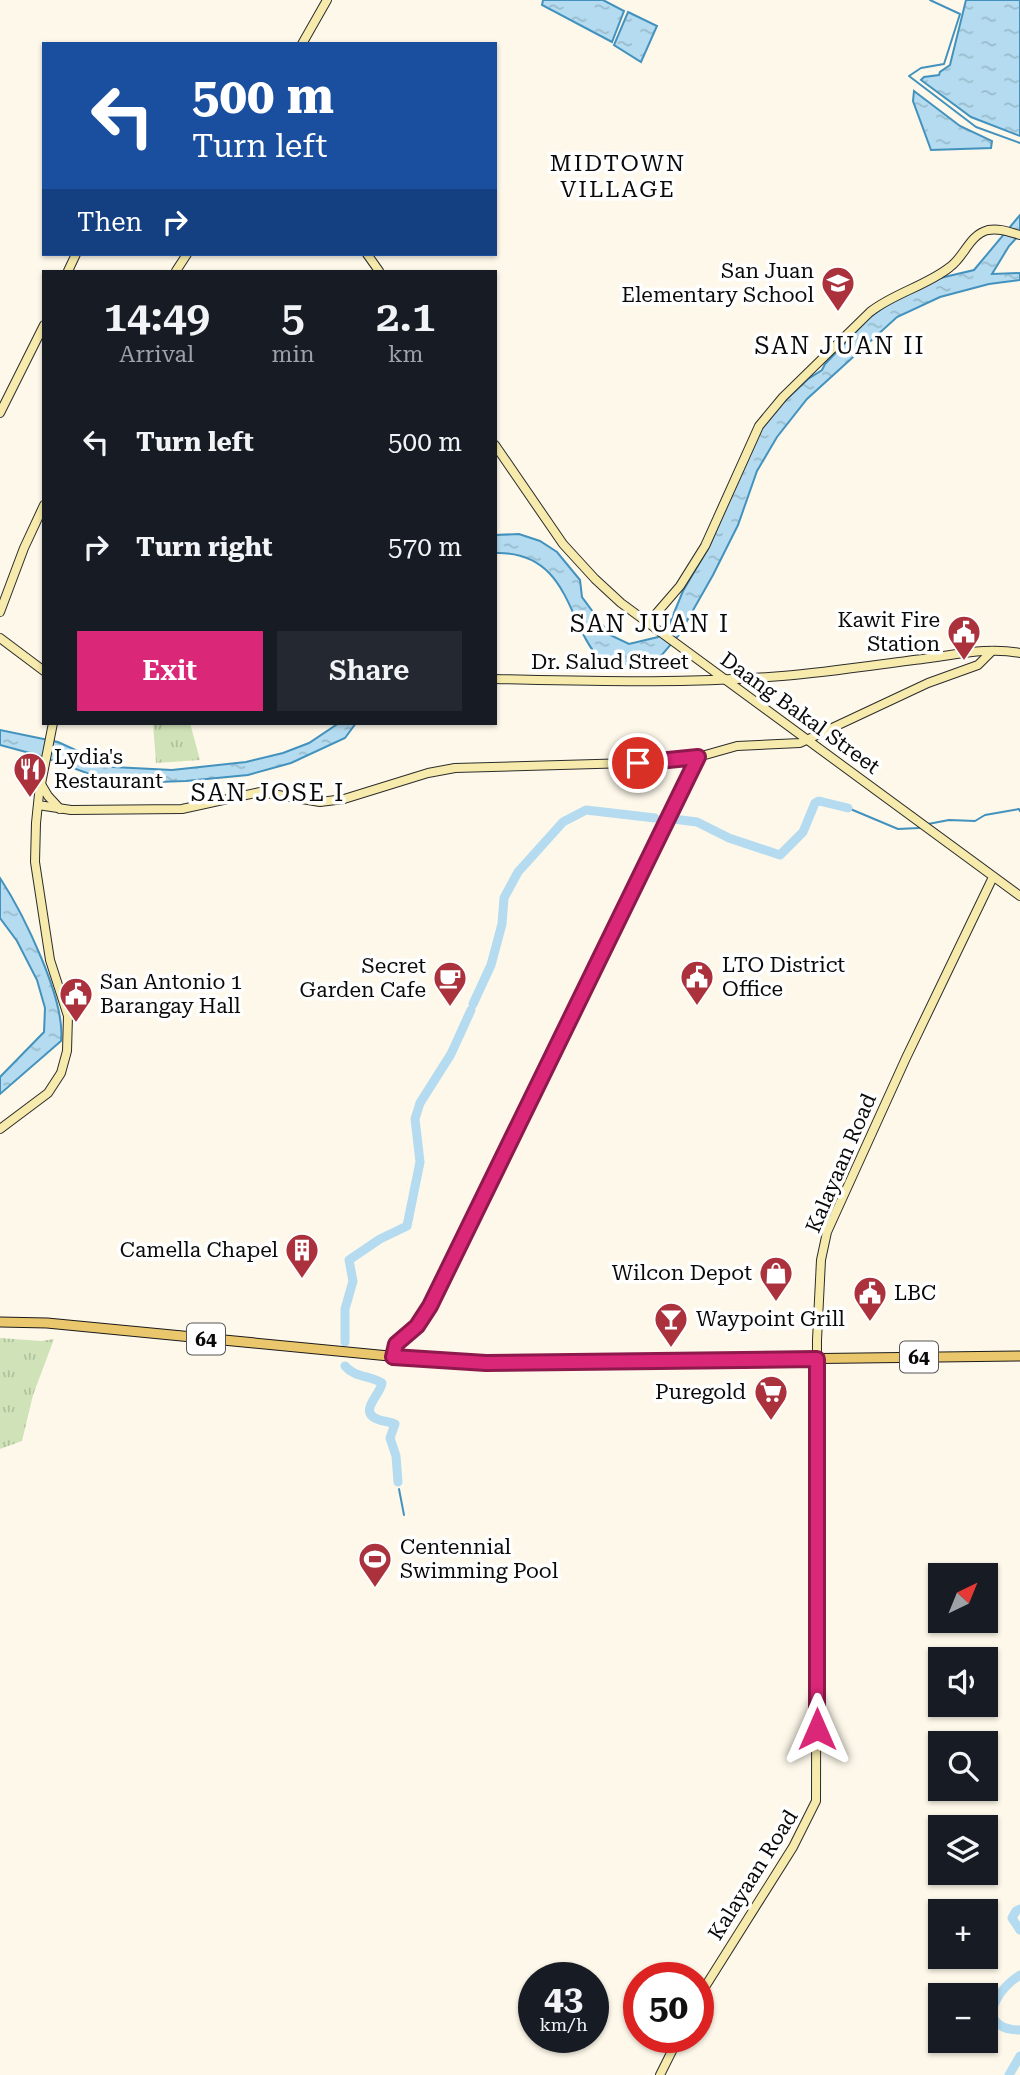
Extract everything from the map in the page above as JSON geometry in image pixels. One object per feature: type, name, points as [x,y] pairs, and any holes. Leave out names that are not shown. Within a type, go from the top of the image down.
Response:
[{"type":"main road","points":[[303,42],[327,0]]},
{"type":"main road","points":[[648,623],[680,586],[705,546],[759,426],[783,397],[883,302],[950,267],[976,236],[988,230],[1005,231],[1020,236]]},
{"type":"main road","points":[[0,413],[42,329]]},
{"type":"main road","name":"Daang Bakal Street","points":[[497,447],[570,553],[612,595],[1020,896]]},
{"type":"main road","points":[[0,612],[23,548],[42,509]]},
{"type":"main road","points":[[0,638],[42,670]]},
{"type":"main road","points":[[38,805],[60,809],[182,809],[260,792],[320,802],[344,799],[428,773],[455,768],[654,762],[698,757],[737,746],[792,744],[807,740],[928,683],[978,665],[992,651]]},
{"type":"main road","name":"Dr. Salud Street","points":[[497,679],[725,679],[783,676],[992,651],[1020,653]]},
{"type":"main road","points":[[0,1129],[48,1093],[61,1073],[67,1051],[68,1016],[50,960],[35,862],[38,805],[53,725]]},
{"type":"main road","points":[[393,1357],[396,1344],[417,1326],[430,1306],[698,757]]},
{"type":"main road","points":[[41,783],[60,809]]},
{"type":"main road","name":"Kalayaan Road","points":[[714,1973],[793,1847],[816,1801],[817,1359],[821,1260],[827,1232],[993,877]]},
{"type":"main road","name":"64","points":[[0,1322],[68,1325],[474,1363],[1020,1356]]},
{"type":"main road","points":[[660,2075],[671,2053]]},
{"type":"green space","points":[[153,725],[191,725],[200,760],[156,763]]},
{"type":"green space","points":[[0,1338],[41,1341],[54,1339],[33,1395],[22,1441],[0,1449]]},
{"type":"water","points":[[543,0],[603,0],[624,11],[612,42],[542,5]]},
{"type":"water","points":[[966,0],[1020,0],[1020,136],[971,117],[921,80],[939,75],[950,65]]},
{"type":"water","points":[[628,12],[657,26],[641,62],[614,45]]},
{"type":"water","points":[[914,91],[960,126],[992,141],[991,148],[931,150],[913,101]]},
{"type":"water","points":[[1020,215],[1020,234],[1009,246],[992,274],[1020,273],[1020,280],[989,284],[940,297],[897,317],[807,399],[777,437],[757,471],[738,525],[713,575],[679,635],[661,656],[625,667],[603,660],[590,646],[559,586],[545,569],[524,557],[497,553],[497,535],[519,534],[540,541],[557,552],[580,580],[582,597],[610,635],[629,644],[658,637],[669,625],[683,591],[710,545],[758,432],[773,412],[808,379],[822,370],[869,318],[887,305],[936,279],[974,270]]},
{"type":"water","points":[[336,725],[355,725],[345,738],[291,763],[248,775],[126,783],[98,777],[0,745],[0,730],[58,742],[113,767],[172,770],[246,762],[309,743]]},
{"type":"water","points":[[0,878],[31,934],[50,981],[61,1024],[61,1041],[0,1094],[0,1077],[44,1032],[45,1008],[37,980],[17,941],[0,918]]},
{"type":"waterway","points":[[930,0],[960,14],[944,64],[921,68],[909,76],[976,127],[1020,143]]},
{"type":"waterway","points":[[673,819],[697,822],[729,838],[780,855],[803,832],[815,803],[819,801],[848,808]]},
{"type":"waterway","points":[[848,808],[898,829],[919,828]]},
{"type":"waterway","points":[[928,824],[949,820],[975,821],[985,815],[1019,809],[1020,811]]},
{"type":"waterway","points":[[473,1004],[491,965],[502,924],[504,898],[518,872],[563,822],[586,810],[655,818]]},
{"type":"waterway","points":[[345,1342],[345,1309],[353,1281],[349,1260],[380,1239],[407,1226],[420,1162],[415,1119],[420,1103],[451,1054],[471,1010]]},
{"type":"waterway","points":[[345,1366],[353,1373],[382,1383],[370,1412],[377,1419],[395,1424],[390,1438],[396,1456],[398,1482]]},
{"type":"waterway","points":[[399,1489],[404,1515]]},
{"type":"waterway","points":[[1020,1909],[1012,1918],[1020,1930]]},
{"type":"waterway","points":[[1020,1975],[1002,1992],[991,2014],[1003,2027],[1020,2030]]},
{"type":"waterway","points":[[1009,2075],[1020,2056]]},
{"type":"place","name":"San Juan Elementary School","points":[[838,313]]},
{"type":"place","name":"Kawit Fire Station","points":[[964,662]]},
{"type":"place","name":"Lydia's Restaurant","points":[[30,799]]},
{"type":"place","name":"LTO District Office","points":[[697,1007]]},
{"type":"place","name":"Secret Garden Cafe","points":[[450,1008]]},
{"type":"place","name":"San Antonio 1 Barangay Hall","points":[[76,1024]]},
{"type":"place","name":"Camella Chapel","points":[[302,1280]]},
{"type":"place","name":"Wilcon Depot","points":[[776,1303]]},
{"type":"place","name":"LBC","points":[[870,1323]]},
{"type":"place","name":"Waypoint Grill","points":[[671,1349]]},
{"type":"place","name":"Puregold","points":[[771,1422]]},
{"type":"place","name":"Centennial Swimming Pool","points":[[375,1589]]},
{"type":"district","name":"MIDTOWN VILLAGE","points":[[618,176]]},
{"type":"district","name":"SAN JUAN II","points":[[840,346]]},
{"type":"district","name":"SAN JUAN I","points":[[650,624]]},
{"type":"district","name":"SAN JOSE I","points":[[268,793]]},
{"type":"route","points":[[638,763],[698,757],[426,1314],[417,1326],[396,1344],[393,1357],[486,1363],[817,1359],[817,1729]]}]
